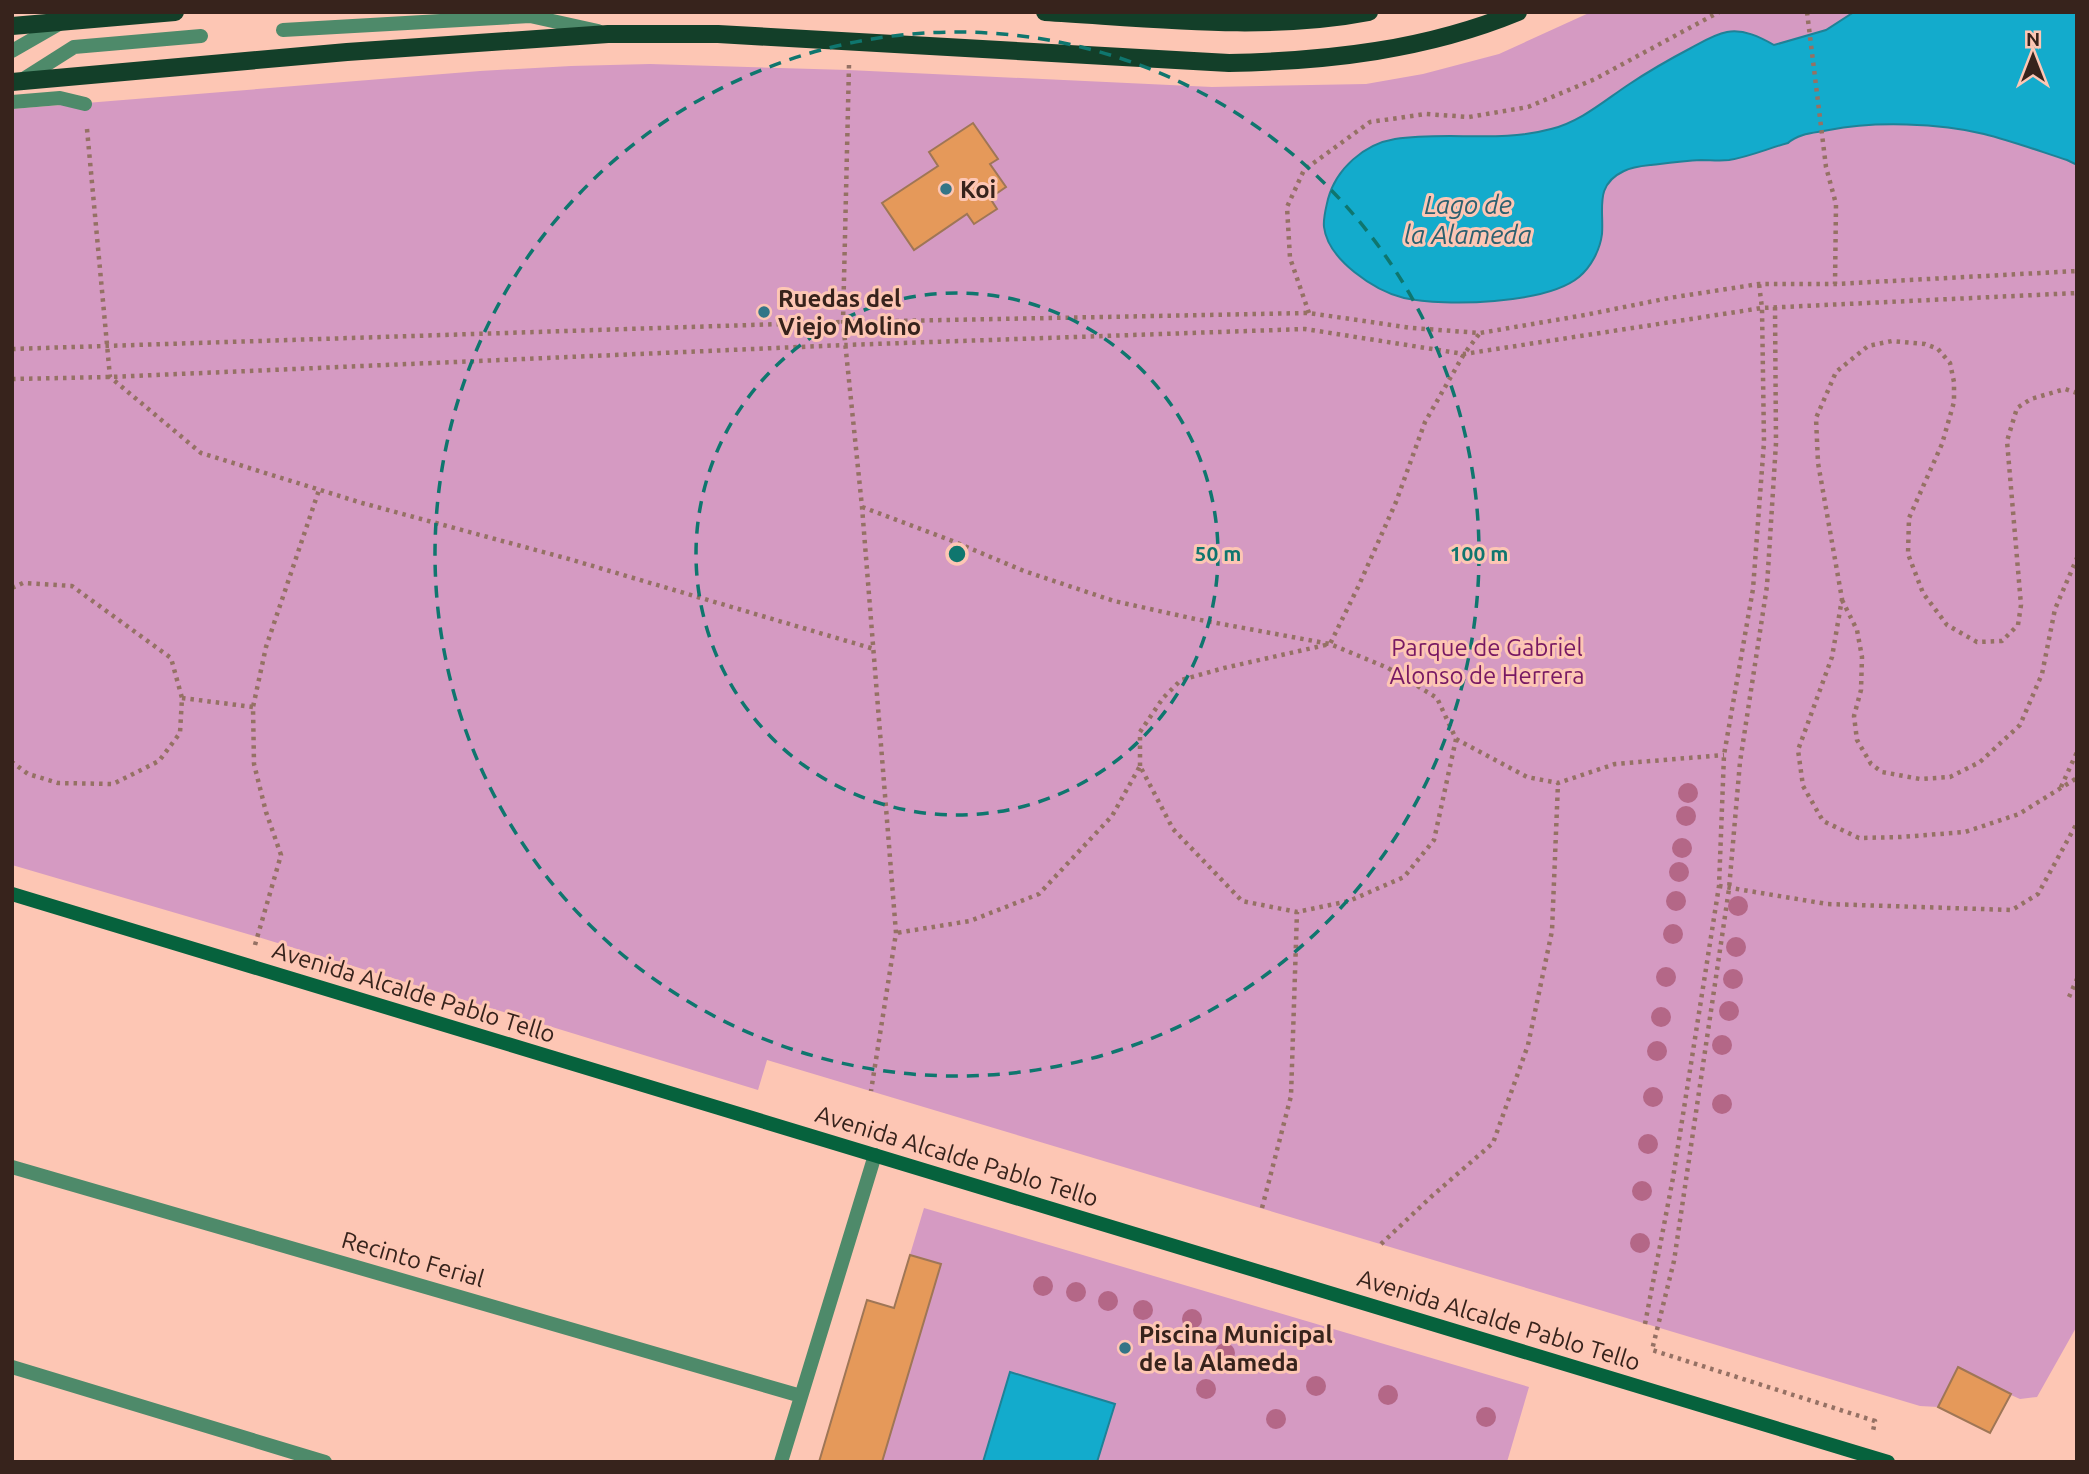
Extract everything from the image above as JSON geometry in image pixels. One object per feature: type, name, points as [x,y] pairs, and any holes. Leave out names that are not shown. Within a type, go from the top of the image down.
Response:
[{"type":"main road","points":[[12,26],[175,12]]},
{"type":"main road","points":[[1045,12],[1233,22],[1297,21],[1369,12]]},
{"type":"main road","points":[[17,81],[347,52],[608,34],[718,34],[1229,63],[1290,62],[1351,56],[1411,45],[1518,12]]},
{"type":"street","points":[[283,30],[530,16],[608,34]]},
{"type":"street","points":[[12,51],[63,21]]},
{"type":"street","points":[[17,81],[74,47],[201,36]]},
{"type":"street","points":[[12,102],[60,98],[85,104]]},
{"type":"street","name":"Avenida Alcalde Pablo Tello","points":[[12,894],[1888,1462]]},
{"type":"street","points":[[781,1462],[875,1155]]},
{"type":"street","name":"Recinto Ferial","points":[[12,1167],[802,1396]]},
{"type":"street","points":[[12,1367],[325,1462]]},
{"type":"path","points":[[1309,313],[1290,258],[1286,207],[1304,170],[1370,122],[1426,114],[1469,117],[1528,107],[1595,79],[1719,12]]},
{"type":"path","points":[[1807,12],[1826,167],[1836,204],[1835,284]]},
{"type":"path","points":[[848,70],[843,322],[862,508],[895,933],[871,1091]]},
{"type":"path","points":[[85,104],[110,377],[201,453],[362,503],[569,559],[874,649]]},
{"type":"path","points":[[12,349],[843,322],[1309,313],[1412,328],[1480,333],[1759,284],[1835,284],[2077,271]]},
{"type":"path","points":[[1645,1324],[1674,1178],[1718,886],[1724,755],[1753,589],[1763,442],[1762,308],[1759,284]]},
{"type":"path","points":[[12,379],[1305,329],[1464,354],[1762,308],[2077,293]]},
{"type":"path","points":[[1775,307],[1776,443],[1767,586],[1740,762],[1729,889],[1674,1261],[1652,1350],[1875,1421],[1867,1455]]},
{"type":"path","points":[[1330,644],[1396,502],[1425,422],[1464,354],[1480,333]]},
{"type":"path","points":[[2077,393],[2065,389],[2031,399],[2017,408],[2007,442],[2021,605],[2018,625],[2002,641],[1977,642],[1947,625],[1923,593],[1908,554],[1909,518],[1942,444],[1954,402],[1950,363],[1938,349],[1925,344],[1892,341],[1868,346],[1836,372],[1816,418],[1818,463],[1842,599],[1857,630],[1862,657],[1861,690],[1854,716],[1857,740],[1871,764],[1882,772],[1920,779],[1950,778],[1980,762],[2020,725],[2042,674],[2055,609],[2077,558]]},
{"type":"path","points":[[249,966],[281,855],[266,812],[254,764],[253,707],[266,647],[319,489]]},
{"type":"path","points":[[862,508],[1024,571],[1114,601],[1330,644],[1388,668],[1437,698],[1456,739],[1527,778],[1558,783],[1615,764],[1724,755]]},
{"type":"path","points":[[12,588],[23,583],[72,586],[171,657],[182,698],[180,733],[159,761],[113,784],[58,783],[28,774],[12,762]]},
{"type":"path","points":[[1842,599],[1832,657],[1798,750],[1803,786],[1823,821],[1859,838],[1965,832],[2019,814],[2077,778]]},
{"type":"path","points":[[1330,644],[1181,680],[1163,698],[1140,732],[1140,766],[1173,829],[1242,901],[1297,912],[1349,901],[1404,877],[1434,840],[1456,739]]},
{"type":"path","points":[[182,698],[253,707]]},
{"type":"path","points":[[2061,787],[2077,752]]},
{"type":"path","points":[[895,933],[970,921],[1039,894],[1112,816],[1140,766]]},
{"type":"path","points":[[1381,1244],[1493,1143],[1528,1045],[1552,931],[1558,783]]},
{"type":"path","points":[[1718,886],[1827,904],[2012,909],[2038,894],[2077,823]]},
{"type":"path","points":[[1262,1208],[1291,1096],[1297,912]]},
{"type":"path","points":[[2069,997],[2077,979]]},
{"type":"green space","name":"Parque de Gabriel Alonso de Herrera","points":[[1591,12],[2077,12],[2077,1326],[2037,1397],[2020,1399],[2011,1395],[1990,1433],[1938,1407],[1920,1406],[767,1060],[758,1090],[258,937],[12,865],[12,109],[480,71],[650,64],[848,70],[1212,87],[1366,84],[1423,74],[1499,54]]},
{"type":"green space","name":"Piscina Municipal de la Alameda","points":[[924,1208],[1529,1387],[1507,1462],[819,1462],[867,1300],[894,1308]]},
{"type":"water","name":"Lago de la Alameda","points":[[1854,12],[2077,12],[2077,165],[2015,143],[1967,130],[1886,124],[1807,134],[1788,143],[1729,160],[1695,160],[1634,168],[1615,177],[1604,190],[1601,240],[1594,258],[1579,277],[1544,293],[1494,301],[1422,301],[1392,294],[1367,281],[1343,262],[1327,239],[1324,220],[1332,188],[1345,168],[1373,146],[1395,139],[1512,135],[1562,126],[1652,70],[1718,34],[1733,31],[1746,33],[1774,45],[1826,30]]},
{"type":"water","points":[[1010,1372],[1115,1404],[1097,1462],[983,1462]]},
{"type":"building","points":[[973,123],[998,159],[990,164],[1006,187],[990,198],[997,209],[974,224],[967,214],[914,250],[882,203],[938,166],[929,152]]},
{"type":"building","points":[[910,1255],[941,1264],[882,1462],[819,1462],[867,1300],[894,1308]]},
{"type":"building","points":[[1958,1367],[2011,1394],[1990,1433],[1938,1407]]},
{"type":"place","name":"Koi","points":[[946,189]]},
{"type":"place","name":"Ruedas del Viejo Molino","points":[[764,312]]},
{"type":"place","name":"Piscina Municipal de la Alameda","points":[[1125,1348]]}]
